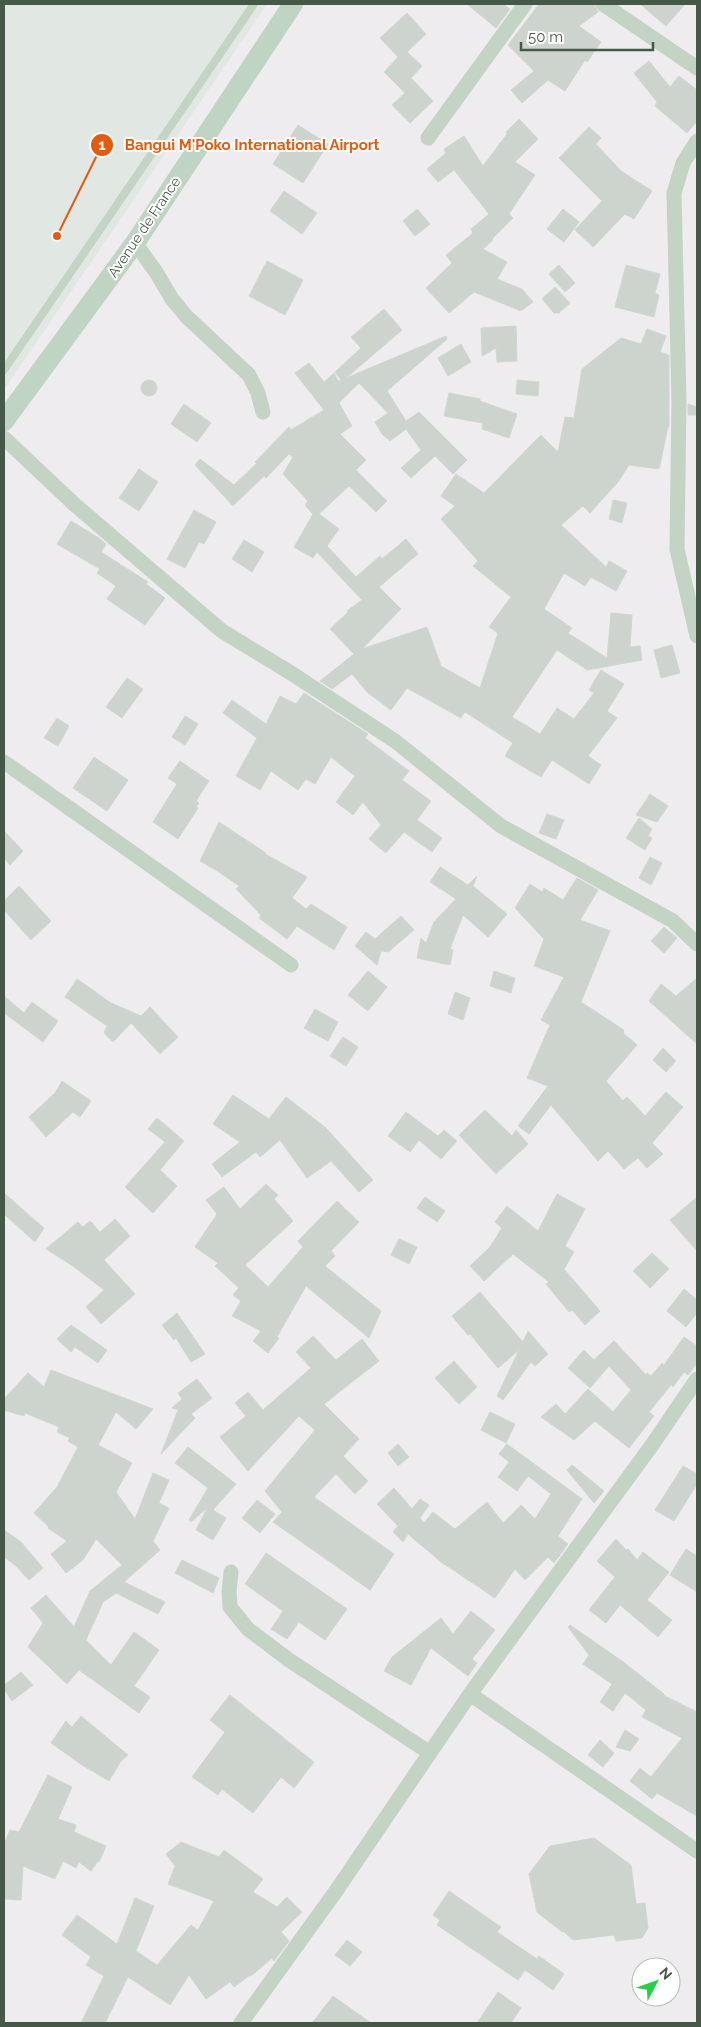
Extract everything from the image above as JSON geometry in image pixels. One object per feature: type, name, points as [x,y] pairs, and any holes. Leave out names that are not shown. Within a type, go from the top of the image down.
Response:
[{"type":"street","name":"Avenue de France","points":[[4,421],[135,243],[293,4]]},
{"type":"street","points":[[428,138],[525,4]]},
{"type":"street","points":[[603,4],[697,68]]},
{"type":"street","points":[[697,141],[683,162],[674,192],[679,400],[677,549],[697,636]]},
{"type":"street","points":[[135,243],[156,272],[172,299],[187,317],[249,375],[258,393],[263,412]]},
{"type":"street","points":[[4,438],[74,504],[222,631],[396,741],[501,826],[673,921],[697,944]]},
{"type":"street","points":[[4,762],[291,965]]},
{"type":"street","points":[[242,2023],[336,1891],[470,1694],[652,1445],[697,1379]]},
{"type":"street","points":[[231,1572],[230,1607],[248,1629],[289,1660],[430,1753]]},
{"type":"street","points":[[470,1694],[697,1851]]},
{"type":"lane","points":[[4,370],[254,4]]},
{"type":"shaded area","points":[[4,4],[267,4],[4,390]]},
{"type":"building","points":[[467,4],[503,4],[510,9],[496,28]]},
{"type":"building","points":[[539,4],[594,4],[598,12],[579,26],[601,42],[587,62],[585,60],[565,91],[548,80],[522,103],[511,90],[534,71],[508,45]]},
{"type":"building","points":[[640,4],[685,4],[666,26]]},
{"type":"building","points":[[407,13],[426,34],[407,52],[422,66],[411,78],[433,101],[410,123],[392,105],[405,93],[384,72],[398,57],[380,38]]},
{"type":"building","points":[[649,61],[670,87],[679,76],[697,90],[697,121],[687,133],[655,106],[657,102],[634,73]]},
{"type":"building","points":[[519,119],[538,139],[515,162],[535,175],[509,214],[513,218],[483,249],[507,262],[497,279],[522,289],[533,302],[521,311],[474,292],[449,313],[426,288],[452,263],[446,255],[473,233],[471,229],[489,214],[454,170],[438,182],[427,169],[446,153],[444,149],[464,136],[483,166],[507,134],[506,132]]},
{"type":"building","points":[[298,125],[328,144],[303,183],[273,164]]},
{"type":"building","points":[[589,127],[601,138],[596,144],[621,171],[652,191],[634,219],[625,214],[593,247],[575,230],[602,201],[559,158]]},
{"type":"building","points":[[284,191],[317,213],[302,234],[270,211]]},
{"type":"building","points":[[417,209],[430,224],[415,236],[403,221]]},
{"type":"building","points":[[563,209],[579,222],[564,242],[547,229]]},
{"type":"building","points":[[267,261],[303,280],[285,315],[249,296]]},
{"type":"building","points":[[559,265],[575,283],[565,292],[549,274]]},
{"type":"building","points":[[626,265],[660,274],[655,293],[659,295],[654,317],[615,307]]},
{"type":"building","points":[[555,287],[570,303],[559,313],[554,313],[542,299]]},
{"type":"building","points":[[384,309],[402,330],[346,378],[446,336],[447,339],[387,391],[406,421],[419,412],[467,460],[453,474],[435,456],[411,478],[401,468],[421,450],[406,429],[390,441],[382,434],[375,422],[388,413],[359,383],[339,403],[352,426],[340,434],[366,460],[356,470],[387,501],[376,512],[349,486],[319,514],[339,529],[327,546],[356,577],[380,556],[382,559],[406,539],[418,554],[379,587],[401,609],[362,649],[427,627],[441,666],[480,688],[498,633],[489,627],[511,597],[473,566],[478,561],[441,519],[455,506],[441,496],[456,474],[484,493],[541,435],[558,452],[565,417],[574,418],[582,369],[621,338],[641,344],[647,329],[666,336],[660,352],[669,355],[669,427],[659,469],[629,465],[618,482],[590,513],[583,506],[561,525],[606,567],[609,561],[627,571],[616,591],[591,577],[585,586],[564,573],[544,609],[572,628],[568,633],[607,658],[611,613],[632,615],[630,647],[640,646],[642,660],[587,670],[557,650],[512,717],[540,734],[557,708],[574,719],[594,693],[589,690],[601,670],[624,684],[607,711],[617,718],[588,756],[601,765],[589,784],[552,760],[541,777],[505,756],[513,743],[465,712],[461,718],[407,688],[391,710],[367,692],[352,674],[332,689],[320,681],[354,654],[330,629],[347,611],[362,600],[317,552],[313,558],[294,547],[313,514],[305,505],[308,501],[283,474],[293,457],[289,454],[266,478],[264,476],[233,506],[195,465],[200,459],[234,485],[257,463],[255,462],[289,427],[291,430],[324,410],[295,373],[309,363],[324,382],[334,373],[338,381],[341,380],[335,372],[361,348],[351,337]]},
{"type":"building","points":[[516,326],[517,361],[497,362],[496,348],[482,356],[481,328]]},
{"type":"building","points":[[461,344],[471,362],[448,376],[438,358]]},
{"type":"building","points":[[149,380],[157,388],[149,396],[141,388]]},
{"type":"building","points":[[517,380],[539,382],[538,396],[516,394]]},
{"type":"building","points":[[449,393],[480,399],[480,401],[517,414],[509,438],[482,429],[483,423],[444,416]]},
{"type":"building","points":[[184,404],[211,423],[197,442],[171,424]]},
{"type":"building","points":[[688,404],[697,407],[697,415],[688,415]]},
{"type":"building","points":[[139,469],[158,482],[139,511],[119,498]]},
{"type":"building","points":[[613,500],[627,503],[622,523],[609,519]]},
{"type":"building","points":[[194,510],[216,522],[204,544],[199,542],[185,568],[167,559]]},
{"type":"building","points":[[71,521],[106,544],[101,552],[148,582],[146,584],[165,598],[145,625],[107,599],[116,586],[97,573],[100,569],[57,544]]},
{"type":"building","points":[[244,540],[264,552],[252,572],[232,559]]},
{"type":"building","points":[[672,645],[680,673],[661,678],[654,650]]},
{"type":"building","points":[[127,678],[143,689],[122,718],[106,707]]},
{"type":"building","points":[[304,693],[368,734],[365,738],[409,771],[402,780],[431,801],[417,820],[442,838],[432,852],[404,832],[386,853],[369,839],[381,825],[363,802],[353,815],[336,802],[355,776],[331,757],[315,784],[306,779],[298,790],[271,771],[260,790],[236,776],[257,738],[223,713],[232,700],[266,724],[280,696],[296,704]]},
{"type":"building","points":[[185,716],[198,724],[185,745],[172,737]]},
{"type":"building","points":[[57,718],[69,726],[58,746],[44,738]]},
{"type":"building","points":[[94,757],[128,780],[107,811],[73,788]]},
{"type":"building","points":[[180,761],[209,781],[196,801],[199,803],[196,807],[198,808],[178,839],[153,822],[177,784],[168,778]]},
{"type":"building","points":[[650,794],[668,806],[657,822],[636,815]]},
{"type":"building","points":[[547,814],[564,820],[556,839],[539,833]]},
{"type":"building","points":[[639,818],[652,829],[648,836],[652,838],[645,850],[626,838]]},
{"type":"building","points":[[219,822],[265,854],[307,877],[292,898],[306,909],[311,904],[347,927],[334,950],[297,926],[287,939],[259,918],[261,915],[236,889],[239,886],[200,861]]},
{"type":"building","points":[[4,831],[23,851],[10,865],[4,858]]},
{"type":"building","points":[[650,857],[662,863],[651,885],[639,878]]},
{"type":"building","points":[[440,867],[468,885],[477,876],[473,886],[507,914],[488,937],[463,915],[450,949],[453,950],[450,965],[417,958],[421,938],[426,943],[434,922],[456,899],[430,882]]},
{"type":"building","points":[[577,878],[598,890],[580,920],[610,931],[581,1002],[624,1030],[623,1033],[637,1045],[606,1081],[623,1101],[627,1097],[645,1116],[666,1092],[683,1107],[652,1143],[663,1154],[647,1168],[638,1158],[624,1169],[608,1151],[598,1161],[551,1105],[529,1134],[518,1126],[548,1086],[527,1078],[550,1025],[541,1020],[564,977],[534,966],[544,939],[515,908],[530,884],[542,892],[544,888],[563,900]]},
{"type":"building","points":[[19,886],[51,921],[31,940],[4,910],[4,901]]},
{"type":"building","points":[[401,916],[414,930],[388,952],[381,951],[377,965],[355,946],[366,932],[375,939]]},
{"type":"building","points":[[664,927],[677,938],[664,953],[651,941]]},
{"type":"building","points":[[368,971],[387,987],[368,1011],[348,995]]},
{"type":"building","points":[[494,971],[515,978],[511,993],[490,986]]},
{"type":"building","points":[[697,978],[697,1044],[649,1001],[661,984],[676,996]]},
{"type":"building","points":[[77,979],[111,1003],[141,1016],[150,1007],[178,1037],[160,1054],[131,1023],[113,1042],[104,1033],[107,1026],[65,997]]},
{"type":"building","points":[[455,992],[470,998],[463,1020],[448,1014]]},
{"type":"building","points":[[4,996],[24,1013],[32,1002],[58,1021],[43,1042],[4,1013]]},
{"type":"building","points":[[315,1009],[338,1022],[328,1041],[304,1028]]},
{"type":"building","points":[[343,1037],[358,1047],[346,1066],[330,1056]]},
{"type":"building","points":[[663,1048],[676,1061],[666,1072],[653,1060]]},
{"type":"building","points":[[62,1081],[91,1101],[80,1117],[73,1112],[46,1137],[29,1117],[55,1093]]},
{"type":"building","points":[[233,1095],[269,1119],[286,1097],[326,1128],[373,1180],[359,1192],[331,1161],[307,1178],[280,1140],[260,1157],[256,1152],[222,1177],[212,1164],[240,1142],[213,1124]]},
{"type":"building","points":[[485,1110],[512,1136],[516,1130],[528,1144],[496,1174],[459,1135]]},
{"type":"building","points":[[406,1112],[438,1136],[444,1130],[457,1141],[441,1159],[419,1140],[410,1152],[388,1136]]},
{"type":"building","points":[[157,1118],[184,1141],[160,1170],[177,1186],[153,1213],[125,1187],[165,1142],[148,1129]]},
{"type":"building","points":[[266,1184],[278,1195],[274,1199],[293,1221],[245,1265],[268,1287],[303,1247],[298,1241],[337,1201],[359,1222],[331,1251],[335,1256],[325,1266],[381,1311],[369,1338],[306,1286],[277,1337],[279,1338],[268,1353],[253,1341],[261,1331],[232,1316],[241,1301],[233,1295],[239,1288],[215,1266],[218,1263],[195,1247],[217,1214],[206,1200],[224,1187],[240,1209]]},
{"type":"building","points":[[4,1193],[44,1228],[35,1242],[4,1214]]},
{"type":"building","points":[[557,1194],[585,1209],[565,1246],[574,1252],[564,1269],[600,1311],[585,1325],[572,1310],[569,1312],[546,1284],[549,1282],[513,1254],[484,1281],[470,1266],[490,1247],[502,1228],[495,1222],[507,1206],[538,1231]]},
{"type":"building","points":[[425,1197],[445,1211],[437,1222],[417,1208]]},
{"type":"building","points":[[697,1197],[697,1251],[670,1220]]},
{"type":"building","points":[[115,1219],[130,1236],[104,1260],[135,1294],[101,1324],[86,1307],[104,1290],[73,1266],[46,1249],[78,1222],[83,1227],[90,1221],[100,1232]]},
{"type":"building","points":[[399,1239],[417,1247],[409,1264],[391,1255]]},
{"type":"building","points":[[652,1253],[669,1269],[650,1288],[633,1271]]},
{"type":"building","points":[[684,1289],[697,1300],[697,1313],[686,1327],[667,1311]]},
{"type":"building","points":[[480,1292],[523,1342],[528,1331],[548,1354],[535,1366],[531,1362],[503,1400],[497,1396],[519,1350],[498,1368],[470,1334],[468,1335],[452,1316]]},
{"type":"building","points":[[177,1313],[205,1354],[191,1362],[176,1338],[174,1340],[162,1325]]},
{"type":"building","points":[[71,1325],[107,1350],[98,1363],[75,1347],[71,1352],[57,1339]]},
{"type":"building","points":[[313,1336],[336,1360],[362,1339],[379,1361],[324,1404],[359,1439],[343,1456],[368,1481],[355,1494],[336,1474],[314,1497],[394,1554],[370,1590],[273,1522],[282,1512],[265,1491],[315,1430],[299,1416],[248,1471],[220,1437],[246,1416],[235,1403],[248,1392],[263,1410],[311,1368],[296,1352]]},
{"type":"building","points":[[684,1337],[697,1346],[697,1363],[688,1375],[684,1372],[673,1387],[671,1385],[649,1412],[654,1416],[629,1448],[595,1421],[574,1440],[541,1417],[556,1404],[565,1414],[588,1389],[613,1412],[631,1390],[609,1366],[590,1388],[568,1368],[584,1350],[594,1360],[614,1341],[646,1375],[647,1373],[651,1376],[662,1363],[664,1365]]},
{"type":"building","points":[[454,1361],[477,1387],[459,1404],[435,1378]]},
{"type":"building","points":[[51,1370],[153,1409],[136,1429],[116,1412],[98,1445],[132,1463],[116,1492],[135,1519],[153,1473],[169,1480],[159,1503],[169,1508],[153,1541],[160,1550],[124,1582],[165,1602],[158,1614],[116,1593],[103,1602],[86,1640],[111,1665],[134,1632],[159,1650],[134,1686],[150,1697],[139,1713],[79,1670],[67,1684],[28,1647],[43,1623],[31,1608],[46,1595],[74,1627],[90,1591],[122,1565],[96,1539],[83,1560],[66,1573],[51,1554],[67,1541],[48,1528],[34,1513],[57,1487],[78,1447],[68,1441],[70,1438],[57,1432],[59,1427],[25,1413],[24,1416],[4,1410],[4,1399],[28,1373],[44,1387]]},
{"type":"building","points":[[197,1379],[212,1398],[191,1414],[195,1418],[161,1454],[178,1410],[172,1408],[182,1399],[178,1393]]},
{"type":"building","points":[[490,1412],[515,1424],[506,1443],[481,1430]]},
{"type":"building","points":[[398,1444],[409,1457],[398,1466],[388,1453]]},
{"type":"building","points":[[507,1444],[582,1499],[558,1536],[568,1544],[554,1563],[548,1557],[525,1580],[515,1569],[495,1598],[441,1562],[408,1534],[403,1542],[393,1532],[398,1526],[377,1504],[394,1488],[412,1509],[420,1499],[429,1505],[420,1518],[424,1523],[433,1512],[455,1529],[487,1502],[503,1523],[521,1505],[535,1519],[551,1494],[528,1476],[517,1491],[498,1477],[509,1462],[499,1454]]},
{"type":"building","points":[[188,1447],[236,1484],[213,1510],[226,1518],[213,1540],[196,1530],[207,1508],[191,1522],[189,1520],[208,1488],[175,1463]]},
{"type":"building","points":[[572,1465],[604,1491],[594,1503],[567,1470]]},
{"type":"building","points":[[683,1466],[697,1474],[697,1484],[674,1521],[655,1510]]},
{"type":"building","points":[[257,1500],[275,1514],[260,1533],[242,1518]]},
{"type":"building","points":[[4,1530],[21,1542],[43,1568],[29,1580],[16,1566],[4,1557]]},
{"type":"building","points":[[616,1539],[637,1560],[643,1552],[669,1572],[647,1600],[672,1620],[658,1637],[620,1605],[606,1623],[589,1610],[615,1577],[597,1561]]},
{"type":"building","points":[[686,1549],[697,1556],[697,1592],[670,1575]]},
{"type":"building","points":[[266,1553],[347,1609],[325,1640],[299,1622],[287,1639],[271,1629],[283,1611],[245,1584]]},
{"type":"building","points":[[182,1560],[219,1578],[213,1593],[175,1573]]},
{"type":"building","points":[[471,1611],[495,1630],[472,1659],[477,1663],[468,1676],[431,1648],[411,1685],[384,1671],[392,1657],[441,1618],[453,1634]]},
{"type":"building","points":[[570,1625],[622,1661],[663,1695],[697,1712],[697,1816],[657,1793],[652,1799],[630,1781],[640,1768],[651,1777],[682,1738],[642,1717],[646,1710],[625,1693],[613,1711],[600,1702],[612,1684],[583,1664],[589,1655],[568,1627]]},
{"type":"building","points":[[21,1672],[33,1685],[12,1701],[4,1689],[4,1685]]},
{"type":"building","points":[[230,1695],[314,1762],[294,1788],[281,1777],[253,1813],[222,1789],[218,1795],[192,1777],[225,1732],[210,1720]]},
{"type":"building","points":[[81,1716],[128,1755],[121,1761],[109,1781],[51,1743],[66,1721],[72,1727]]},
{"type":"building","points":[[625,1730],[639,1739],[630,1751],[616,1747]]},
{"type":"building","points":[[600,1740],[614,1753],[603,1767],[588,1755]]},
{"type":"building","points":[[48,1775],[72,1787],[58,1819],[76,1825],[74,1832],[106,1846],[99,1862],[91,1871],[79,1862],[76,1868],[63,1861],[55,1879],[23,1866],[21,1900],[4,1899],[4,1844],[10,1830],[19,1832]]},
{"type":"building","points":[[594,1838],[631,1865],[636,1904],[645,1903],[648,1928],[642,1938],[616,1941],[614,1935],[573,1940],[537,1912],[529,1874],[550,1846]]},
{"type":"building","points":[[181,1842],[219,1857],[224,1850],[263,1879],[253,1892],[277,1907],[287,1897],[302,1912],[281,1932],[289,1941],[274,1961],[272,1958],[251,1976],[234,1987],[230,1982],[206,1999],[189,1975],[170,2005],[128,1977],[105,2023],[81,2023],[104,1976],[86,1965],[91,1957],[62,1935],[77,1915],[117,1944],[135,1898],[154,1906],[136,1951],[157,1965],[191,1925],[198,1930],[214,1901],[168,1884],[175,1866],[166,1854]]},
{"type":"building","points":[[449,1891],[501,1927],[497,1932],[537,1959],[539,1956],[564,1974],[553,1990],[525,1970],[518,1980],[437,1925],[440,1920],[433,1915]]},
{"type":"building","points":[[347,1940],[362,1952],[350,1966],[335,1955]]},
{"type":"building","points":[[498,1992],[521,2008],[511,2023],[477,2023]]},
{"type":"building","points":[[333,1996],[371,2023],[312,2023]]},
{"type":"place","name":"Bangui M'Poko International Airport","points":[[57,236]]}]
